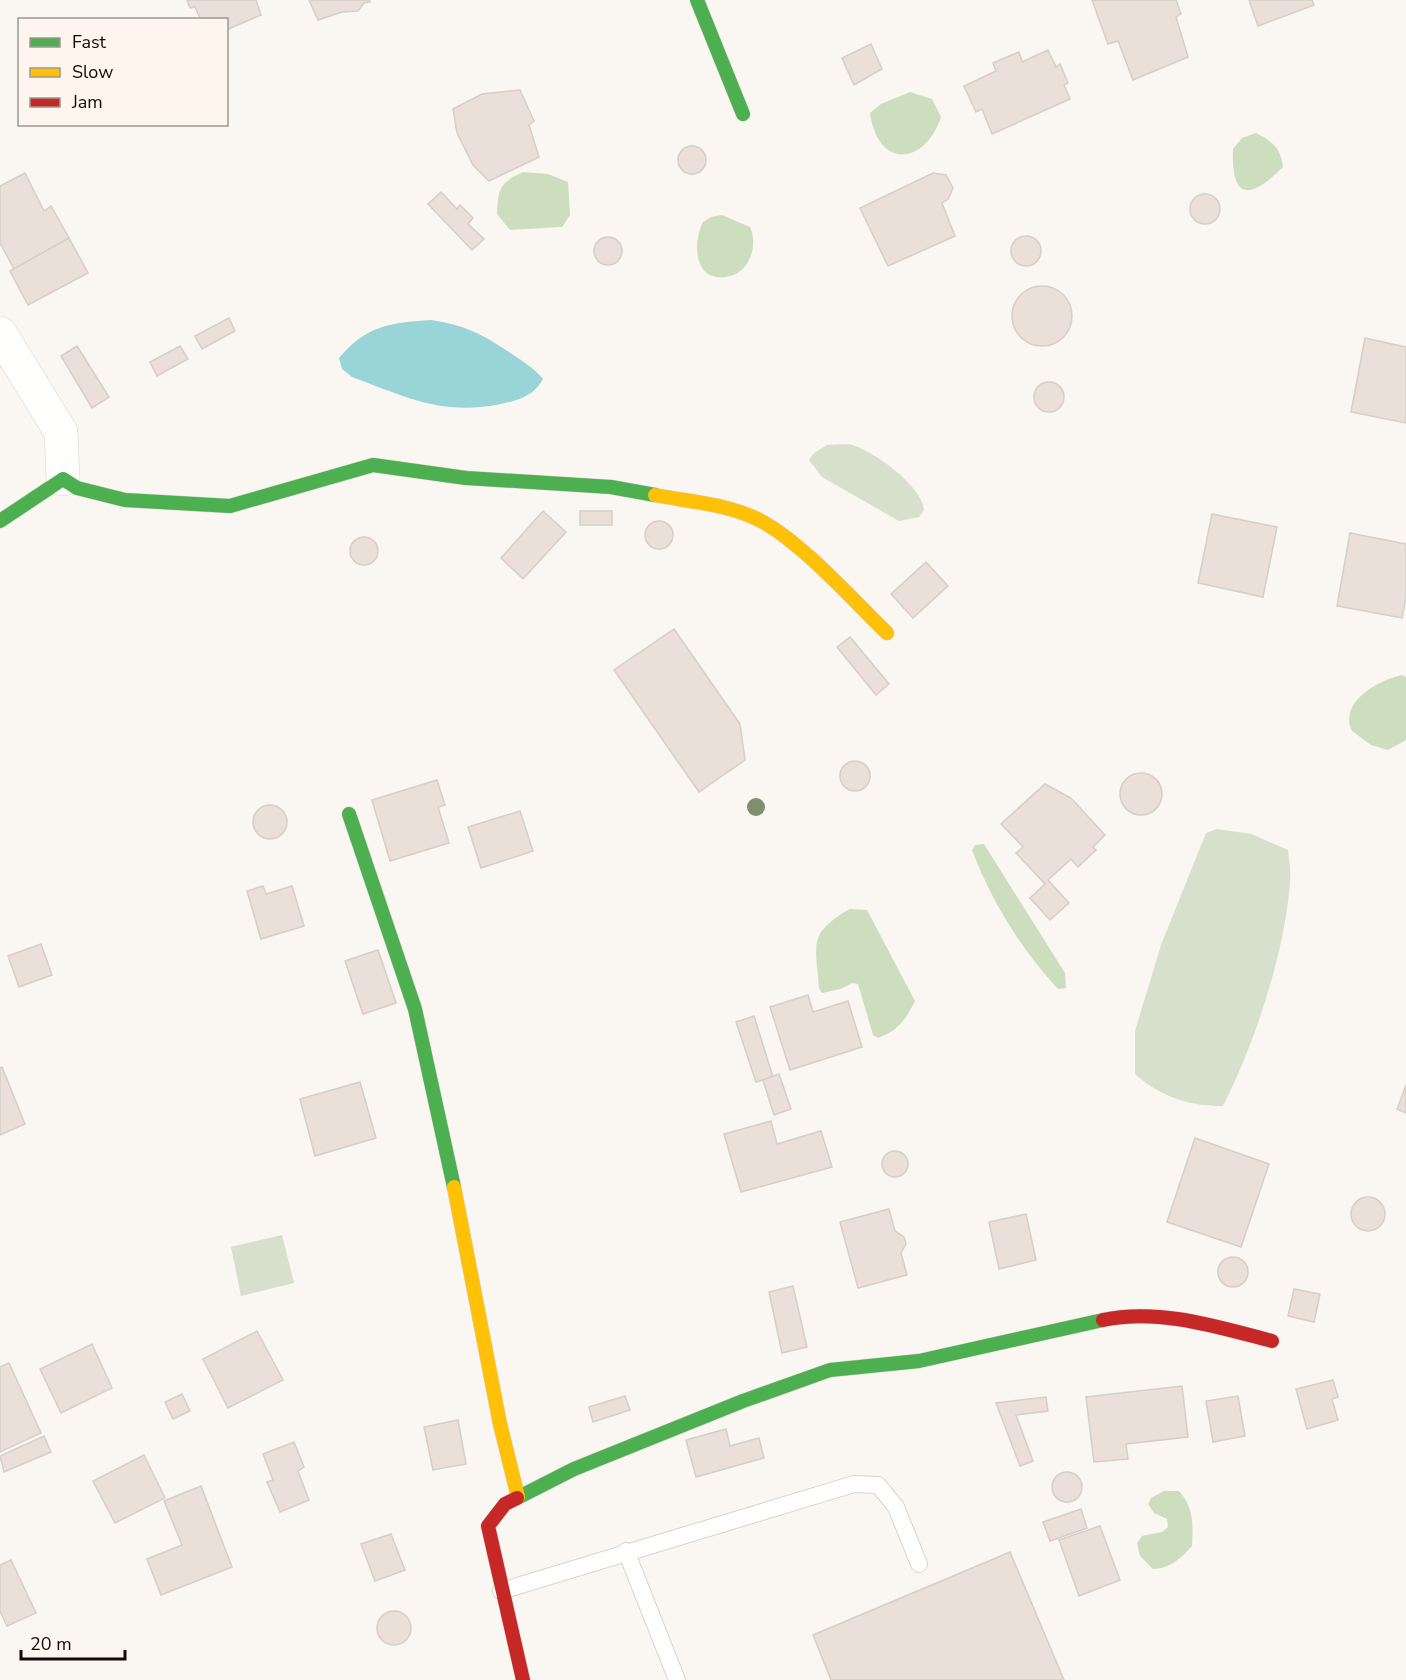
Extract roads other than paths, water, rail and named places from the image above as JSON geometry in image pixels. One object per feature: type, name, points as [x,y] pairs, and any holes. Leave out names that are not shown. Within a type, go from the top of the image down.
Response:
[{"type":"street","points":[[697,0],[743,114]]},
{"type":"street","points":[[0,333],[61,432],[63,479]]},
{"type":"street","points":[[63,479],[78,488],[125,500],[230,506],[300,484],[373,465],[466,478],[611,487],[721,507],[762,521],[789,540],[887,633]]},
{"type":"street","points":[[0,521],[63,479]]},
{"type":"street","points":[[349,814],[415,1010],[448,1155],[500,1424],[518,1497]]},
{"type":"street","points":[[523,1680],[488,1526],[505,1504],[574,1469],[830,1370],[919,1361],[1118,1317],[1189,1320],[1272,1341]]},
{"type":"lane","points":[[501,1591],[626,1551],[855,1484],[878,1485],[896,1507],[919,1564]]},
{"type":"lane","points":[[626,1551],[677,1680]]},
{"type":"water","points":[[431,320],[481,335],[523,361],[543,379],[535,390],[520,399],[501,404],[460,408],[407,397],[352,377],[342,369],[339,358],[349,347],[370,332],[391,325]]}]
